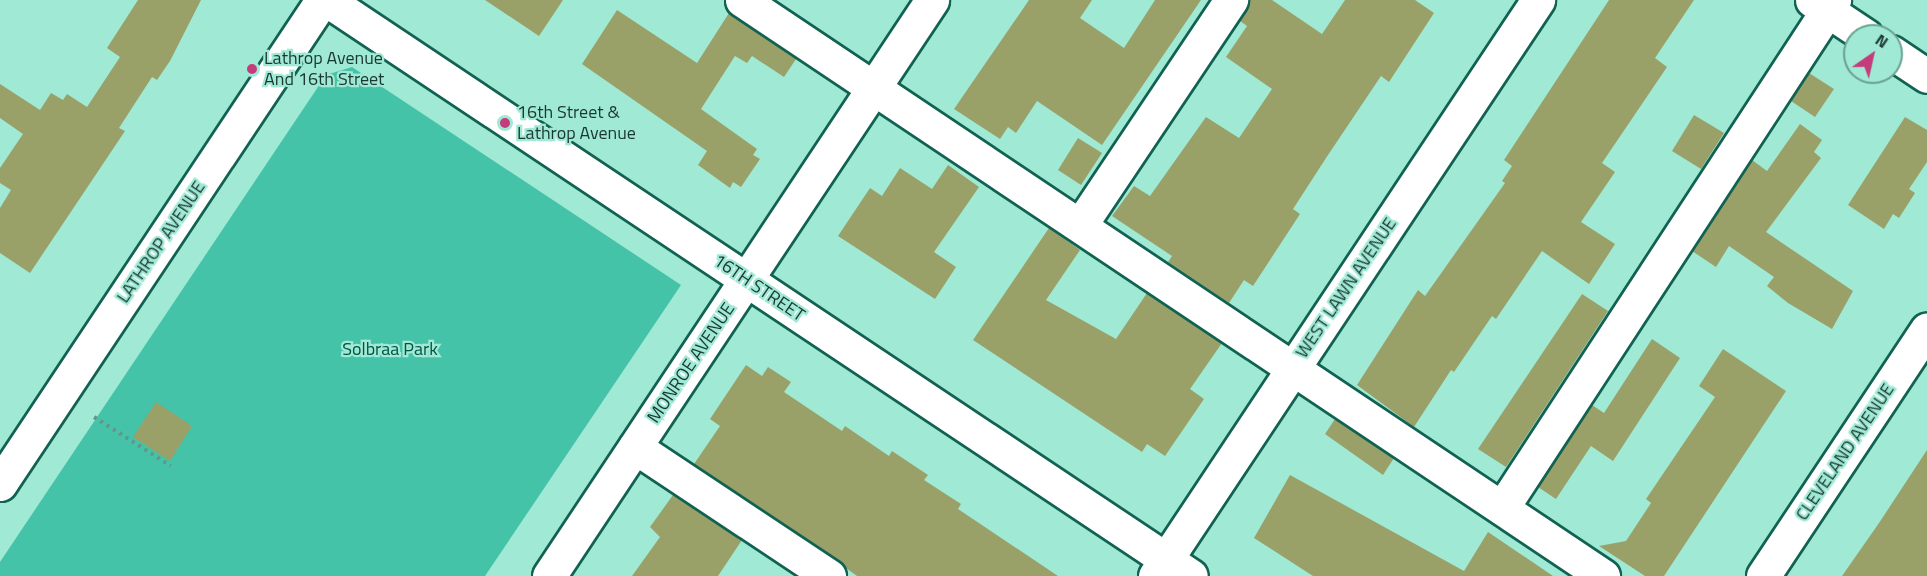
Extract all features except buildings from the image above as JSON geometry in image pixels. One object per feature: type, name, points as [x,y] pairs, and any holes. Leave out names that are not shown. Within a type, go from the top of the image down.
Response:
[{"type":"street","name":"LATHROP AVENUE","points":[[0,484],[322,0]]},
{"type":"street","name":"16TH STREET","points":[[327,0],[746,279],[1170,570]]},
{"type":"street","points":[[742,0],[875,85],[1603,576]]},
{"type":"street","name":"MONROE AVENUE","points":[[549,576],[932,0]]},
{"type":"street","points":[[1081,224],[1231,0]]},
{"type":"street","name":"WEST LAWN AVENUE","points":[[1170,570],[1293,367],[1538,0]]},
{"type":"street","points":[[1502,508],[1825,3],[1851,24]]},
{"type":"street","points":[[1903,60],[1927,76]]},
{"type":"street","name":"CLEVELAND AVENUE","points":[[1763,576],[1927,329]]},
{"type":"street","points":[[635,447],[829,576]]},
{"type":"path","points":[[94,417],[171,466]]},
{"type":"green space","name":"Solbraa Park","points":[[352,67],[681,285],[485,576],[0,576],[0,562],[326,75]]},
{"type":"place","name":"Lathrop Avenue And 16th Street","points":[[252,69]]},
{"type":"place","name":"16th Street & Lathrop Avenue","points":[[505,123]]}]
